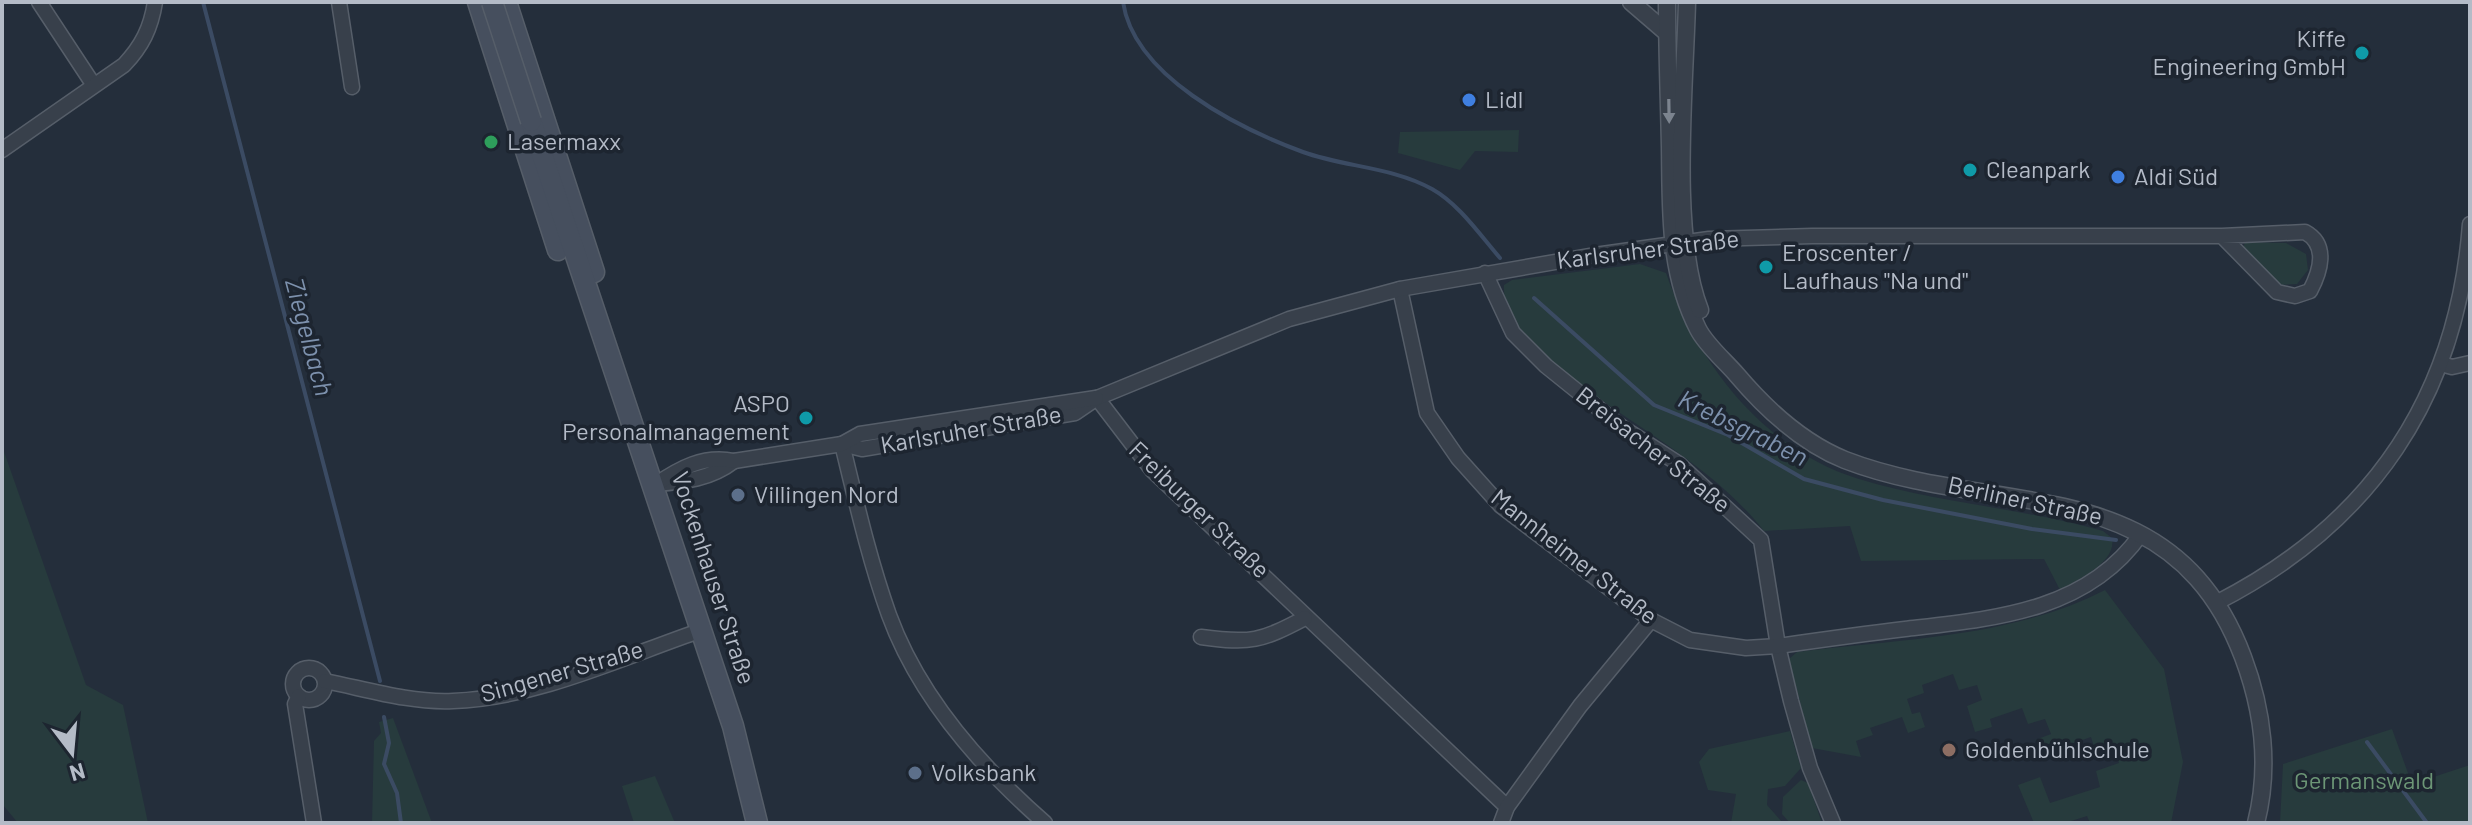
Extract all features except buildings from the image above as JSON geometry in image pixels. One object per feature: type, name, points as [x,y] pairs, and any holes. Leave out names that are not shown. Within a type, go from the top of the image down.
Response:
[{"type":"main road","name":"Vockenhauser Straße","points":[[478,2],[555,242],[593,341],[608,352]]},
{"type":"main road","name":"Vockenhauser Straße","points":[[492,2],[733,726],[757,823]]},
{"type":"main road","name":"Vockenhauser Straße","points":[[506,2],[608,322],[612,336],[608,352]]},
{"type":"street","points":[[39,2],[93,84]]},
{"type":"street","points":[[2,150],[124,65],[140,48],[155,2]]},
{"type":"street","points":[[339,2],[352,87]]},
{"type":"street","points":[[1631,2],[1667,33]]},
{"type":"street","name":"Berliner Straße","points":[[1667,2],[1679,243],[1715,347],[1751,392],[1784,421],[1843,459],[1885,473],[2079,508],[2141,534],[2180,563],[2216,603],[2234,632],[2247,668],[2261,721],[2263,762],[2256,823]]},
{"type":"street","name":"Berliner Straße","points":[[1679,243],[1687,2]]},
{"type":"street","points":[[2216,603],[2294,554],[2348,510],[2378,478],[2413,427],[2441,364],[2464,281],[2470,224]]},
{"type":"street","name":"Karlsruher Straße","points":[[655,485],[687,482],[721,470],[734,461],[842,444],[875,432],[1097,398],[1289,319],[1400,289],[1522,266],[1679,243],[1812,236],[2222,236],[2305,232],[2317,242],[2321,254],[2319,274],[2310,291],[2295,296],[2277,292],[2222,236]]},
{"type":"street","name":"Breisacher Straße","points":[[1485,273],[1513,333],[1546,366],[1623,428],[1679,464],[1761,540],[1778,646],[1807,758],[1833,823]]},
{"type":"street","name":"Mannheimer Straße","points":[[1400,289],[1427,413],[1458,458],[1501,506],[1651,620],[1690,640],[1715,645],[1778,646],[1984,620],[2023,612],[2085,586],[2115,566],[2141,534]]},
{"type":"street","points":[[2441,364],[2452,367],[2470,363]]},
{"type":"street","name":"Freiburger Straße","points":[[1097,398],[1152,470],[1507,807]]},
{"type":"street","points":[[842,444],[889,616],[920,677],[976,756],[1045,823]]},
{"type":"street","points":[[1201,637],[1243,643],[1272,635],[1305,618]]},
{"type":"street","points":[[1501,823],[1507,807],[1580,706],[1651,620]]},
{"type":"street","name":"Singener Straße","points":[[325,681],[391,695],[452,701],[504,694],[702,630]]},
{"type":"street","points":[[300,670],[318,670],[325,681],[317,698],[299,696],[293,686],[300,670]]},
{"type":"street","points":[[299,696],[295,704],[314,823]]},
{"type":"green space","points":[[1519,130],[1518,152],[1475,151],[1460,170],[1398,153],[1400,132]]},
{"type":"green space","points":[[2245,242],[2286,243],[2306,254],[2308,270],[2297,284],[2278,285],[2243,249]]},
{"type":"green space","points":[[1640,264],[1666,273],[1679,307],[1716,370],[1738,399],[1764,425],[1793,447],[1825,466],[1859,479],[2103,531],[2112,538],[2108,555],[2094,570],[2060,590],[2044,559],[1861,561],[1850,526],[1764,531],[1722,487],[1698,468],[1536,351],[1522,338],[1511,321],[1504,285],[1512,280]]},
{"type":"green space","points":[[2,446],[86,685],[123,705],[148,823],[18,823],[3,805]]},
{"type":"green space","points":[[2105,590],[2164,669],[2183,762],[2171,823],[2090,823],[2087,816],[2065,823],[2034,823],[2018,785],[2040,777],[2050,803],[2100,787],[2096,771],[2119,763],[2114,747],[2096,753],[2091,737],[2059,748],[2061,755],[2044,761],[2035,740],[2051,734],[2045,719],[2028,724],[2022,708],[1990,719],[1992,727],[1975,732],[1967,706],[1982,700],[1977,685],[1959,690],[1953,674],[1922,685],[1924,693],[1907,699],[1912,714],[1920,712],[1925,727],[1908,733],[1902,717],[1870,728],[1873,735],[1856,741],[1861,757],[1812,748],[1789,659],[1797,652],[1994,627],[2069,606]]},
{"type":"green space","points":[[393,718],[432,823],[372,823],[374,741],[381,733],[379,722]]},
{"type":"green space","name":"Germanswald","points":[[2392,729],[2412,784],[2470,765],[2470,823],[2280,823],[2283,764]]},
{"type":"green space","points":[[1790,731],[1801,768],[1785,786],[1768,789],[1767,805],[1783,823],[1731,823],[1736,794],[1708,790],[1699,762],[1709,749]]},
{"type":"green space","points":[[655,776],[675,823],[634,823],[622,786]]},
{"type":"green space","points":[[1801,780],[1808,783],[1822,823],[1790,823],[1782,814],[1783,797]]},
{"type":"waterway","name":"Ziegelbach","points":[[203,2],[380,681]]},
{"type":"waterway","name":"Krebsgraben","points":[[1123,2],[1131,29],[1147,53],[1168,76],[1193,96],[1220,114],[1277,142],[1335,161],[1401,176],[1432,189],[1460,211],[1500,258]]},
{"type":"waterway","name":"Krebsgraben","points":[[1534,298],[1654,405],[1728,435],[1804,479],[1883,500],[2032,529],[2116,540]]},
{"type":"waterway","name":"Ziegelbach","points":[[384,717],[389,743],[384,764],[397,793],[401,823]]},
{"type":"waterway","name":"Krebsgraben","points":[[2367,742],[2427,823]]},
{"type":"place","name":"Kiffe Engineering GmbH","points":[[2362,53]]},
{"type":"place","name":"Lidl","points":[[1469,100]]},
{"type":"place","name":"Lasermaxx","points":[[491,142]]},
{"type":"place","name":"Cleanpark","points":[[1970,170]]},
{"type":"place","name":"Aldi Süd","points":[[2118,177]]},
{"type":"place","name":"Eroscenter / Laufhaus \"Na und\"","points":[[1766,267]]},
{"type":"place","name":"ASPO Personalmanagement","points":[[806,418]]},
{"type":"place","name":"Villingen Nord","points":[[738,495]]},
{"type":"place","name":"Goldenbühlschule","points":[[1949,750]]},
{"type":"place","name":"Volksbank","points":[[915,773]]}]
